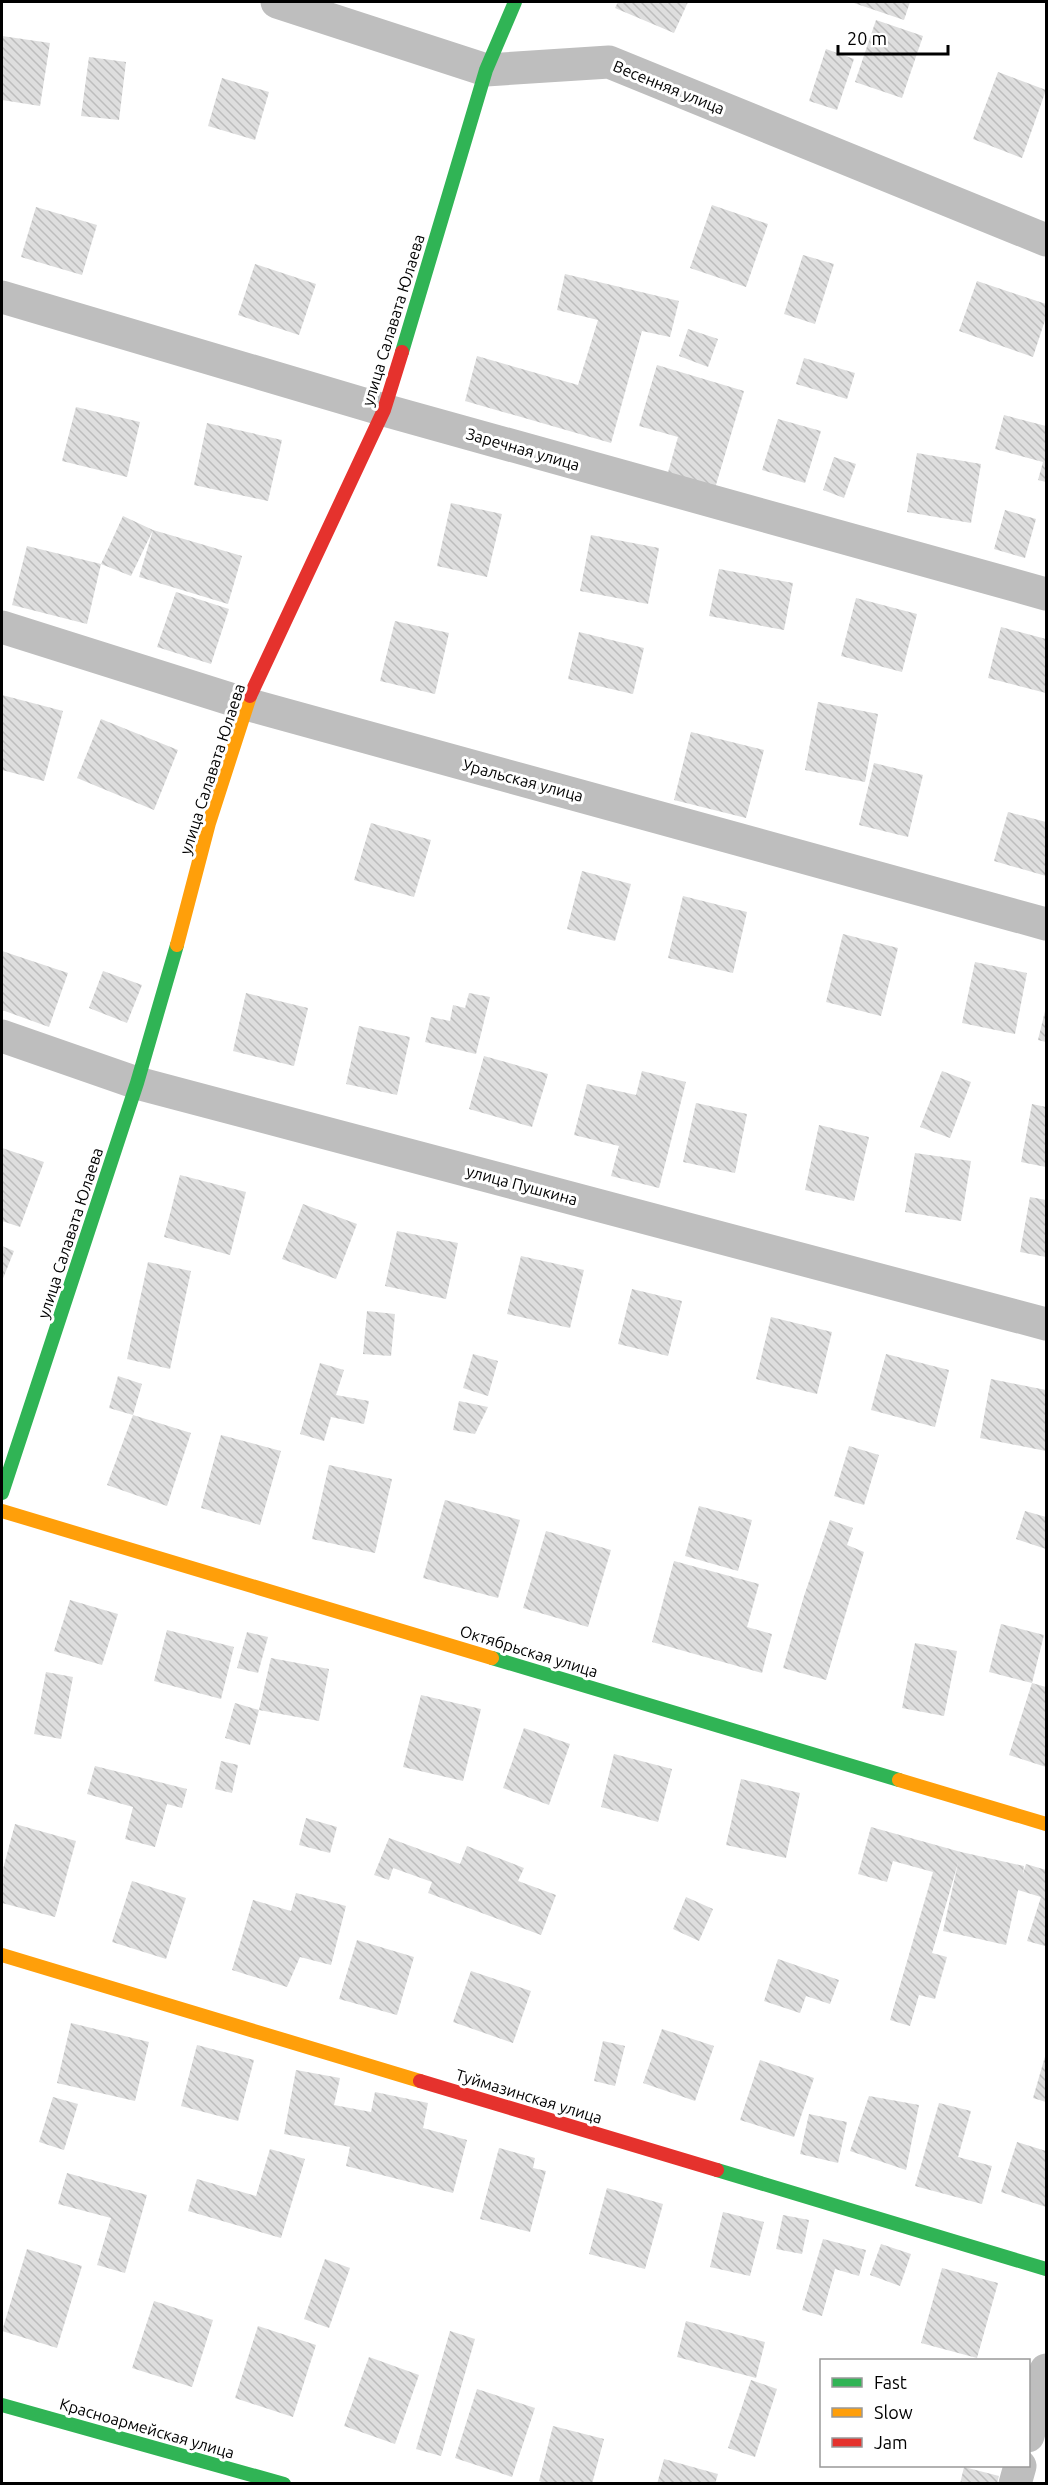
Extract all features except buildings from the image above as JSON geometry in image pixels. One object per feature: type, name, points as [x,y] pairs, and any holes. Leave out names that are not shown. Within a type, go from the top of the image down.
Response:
[{"type":"street","name":"Весенняя улица","points":[[277,2],[486,70],[609,62],[1047,240]]},
{"type":"street","name":"улица Салавата Юлаева","points":[[2,1493],[137,1083],[153,1023],[167,986],[209,823],[246,704],[384,410],[486,70],[515,2]]},
{"type":"street","name":"Заречная улица","points":[[2,297],[384,410],[1047,594]]},
{"type":"street","name":"Уральская улица","points":[[2,627],[246,704],[1047,924]]},
{"type":"street","name":"улица Пушкина","points":[[2,1036],[137,1083],[1047,1324]]},
{"type":"street","name":"Октябрьская улица","points":[[2,1511],[1047,1824]]},
{"type":"street","name":"Туймазинская улица","points":[[2,1955],[1047,2269]]},
{"type":"street","points":[[1030,2432],[1047,2370]]},
{"type":"street","name":"Красноармейская улица","points":[[2,2405],[284,2484]]},
{"type":"street","points":[[1015,2484],[1020,2467]]},
{"type":"traffic: fast","points":[[402,352],[486,70],[515,2]]},
{"type":"traffic: fast","points":[[2,1493],[137,1083],[177,945]]},
{"type":"traffic: fast","points":[[492,1658],[899,1780]]},
{"type":"traffic: fast","points":[[717,2170],[1046,2269]]},
{"type":"traffic: fast","points":[[2,2405],[284,2484]]},
{"type":"traffic: slow","points":[[177,945],[209,823],[250,696]]},
{"type":"traffic: slow","points":[[2,1511],[492,1658]]},
{"type":"traffic: slow","points":[[899,1780],[1046,1824]]},
{"type":"traffic: slow","points":[[2,1955],[420,2081]]},
{"type":"traffic: jam","points":[[250,696],[384,410],[402,352]]},
{"type":"traffic: jam","points":[[420,2081],[717,2170]]}]
